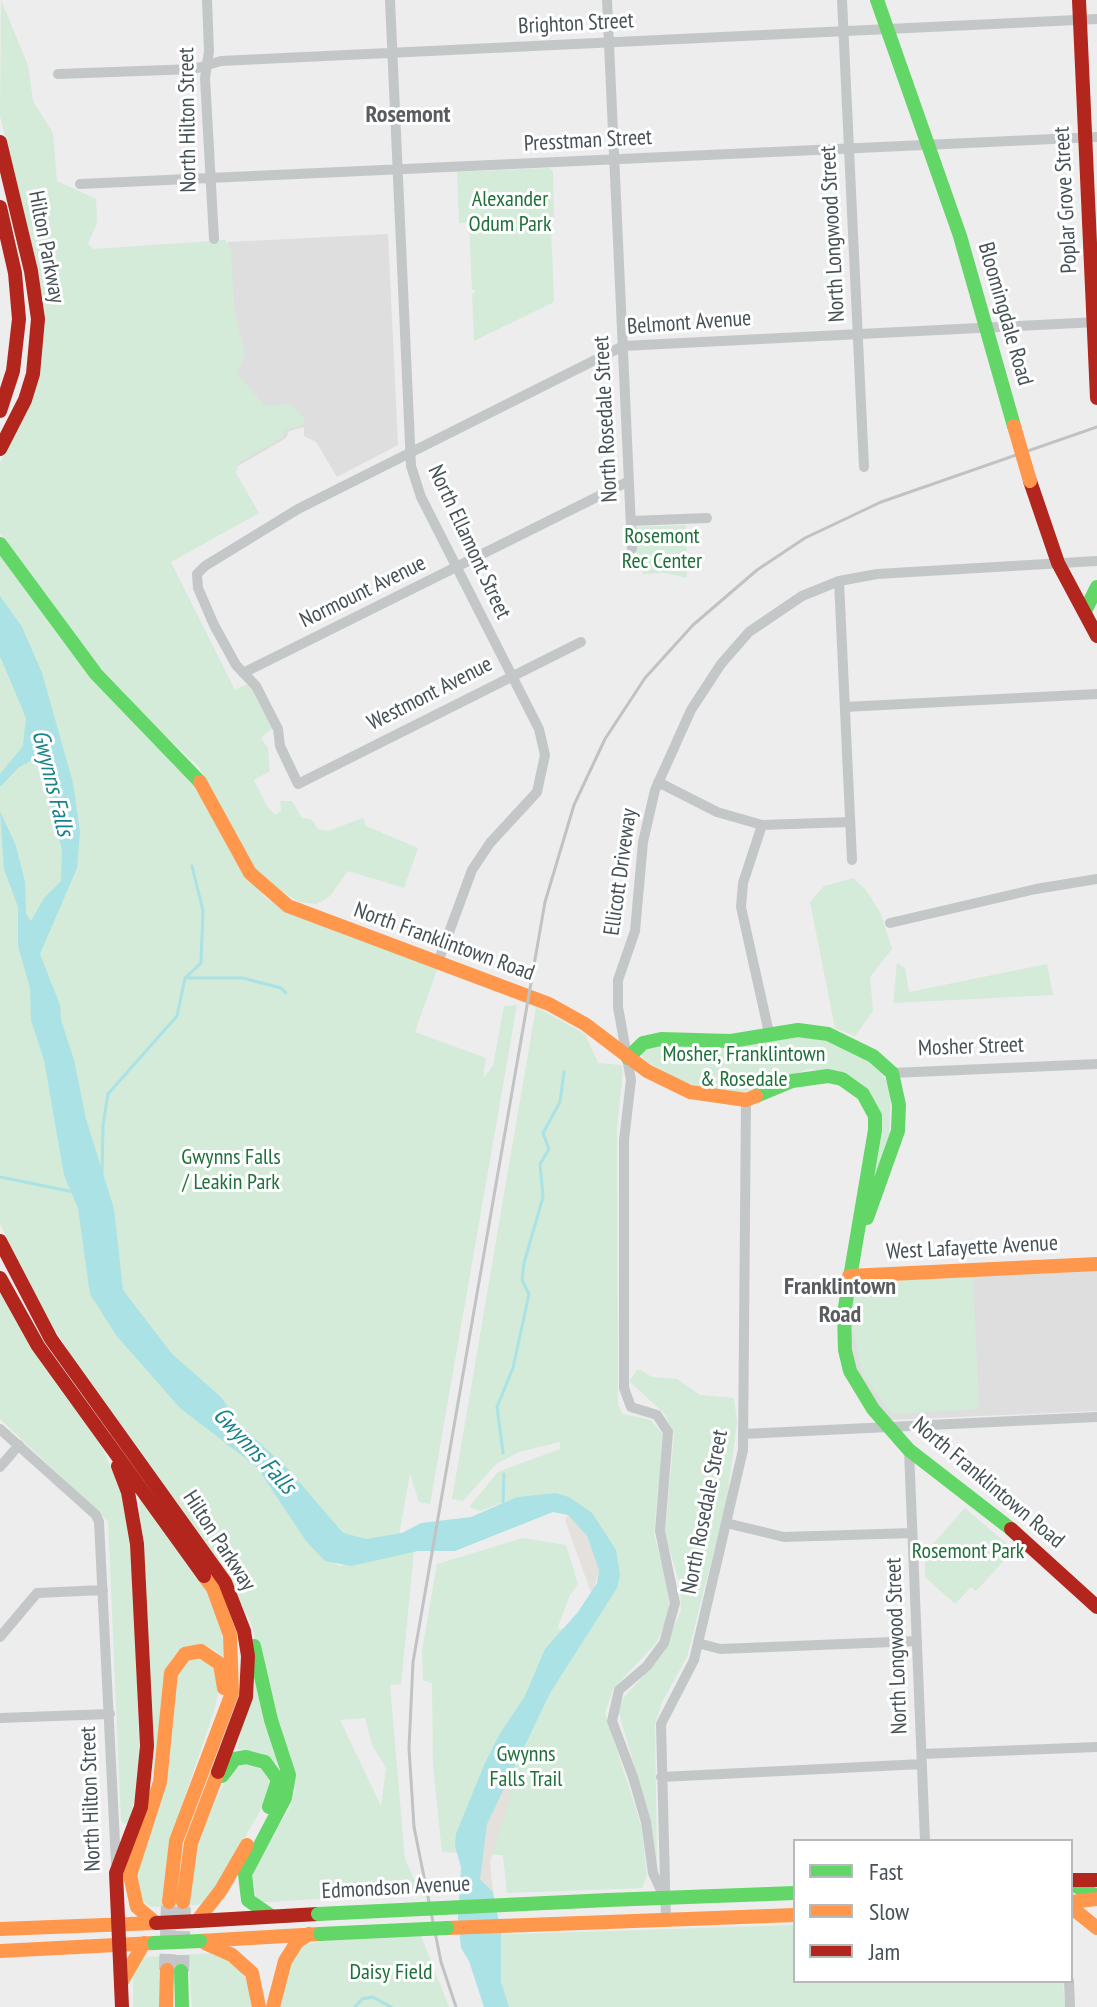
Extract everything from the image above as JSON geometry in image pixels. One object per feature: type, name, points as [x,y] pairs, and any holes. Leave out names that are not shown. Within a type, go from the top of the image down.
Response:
[{"type":"main road","name":"Bloomingdale Road","points":[[877,0],[928,145],[1058,563],[1097,636]]},
{"type":"main road","name":"Poplar Grove Street","points":[[1079,0],[1091,138],[1097,398]]},
{"type":"main road","name":"Hilton Parkway","points":[[0,142],[31,271],[38,319],[33,374],[25,400],[0,449]]},
{"type":"main road","name":"Hilton Parkway","points":[[0,207],[19,307],[13,371],[0,411]]},
{"type":"main road","name":"North Franklintown Road","points":[[0,544],[96,674],[196,774],[250,873],[262,887],[315,919],[438,962],[567,1013],[628,1058],[690,1092],[746,1100],[792,1081],[816,1076],[842,1079],[863,1094],[875,1116],[875,1130],[849,1276],[844,1333],[848,1367],[888,1427],[909,1450],[1019,1535],[1097,1607]]},
{"type":"main road","points":[[1085,611],[1097,587]]},
{"type":"main road","name":"Mosher Street","points":[[628,1058],[637,1047],[651,1040],[718,1042],[798,1030],[828,1034],[873,1056],[892,1073]]},
{"type":"main road","name":"North Franklintown Road","points":[[856,1245],[898,1131],[899,1105],[892,1073]]},
{"type":"main road","name":"Hilton Parkway","points":[[0,1241],[51,1339],[205,1552],[236,1607],[248,1656],[246,1697],[205,1805],[176,1902],[176,1841],[225,1718],[234,1677],[232,1645],[224,1611],[195,1560],[38,1346],[0,1278]]},
{"type":"main road","name":"West Lafayette Avenue","points":[[849,1276],[1097,1264]]},
{"type":"main road","points":[[110,1446],[128,1492],[135,1522],[147,1746],[139,1816],[116,1873]]},
{"type":"main road","points":[[236,1607],[253,1641],[271,1720],[289,1775],[285,1798],[245,1874],[248,1900],[271,1916]]},
{"type":"main road","points":[[156,1923],[137,1907],[130,1875],[162,1772],[171,1673],[179,1659],[193,1651],[216,1658],[224,1672],[214,1745]]},
{"type":"main road","points":[[197,1921],[221,1890],[271,1804],[278,1780],[275,1772],[260,1759],[235,1759],[205,1805]]},
{"type":"main road","name":"North Hilton Street","points":[[116,1873],[122,2007]]},
{"type":"main road","points":[[1073,1882],[1097,1880]]},
{"type":"main road","points":[[1073,1883],[1097,1898]]},
{"type":"main road","name":"Edmondson Avenue","points":[[0,1929],[793,1893]]},
{"type":"main road","points":[[1073,1904],[1097,1898]]},
{"type":"main road","points":[[1073,1906],[1097,1928]]},
{"type":"main road","name":"Edmondson Avenue","points":[[0,1951],[314,1934],[793,1915]]},
{"type":"main road","points":[[273,2007],[285,1961],[297,1942],[314,1934]]},
{"type":"main road","points":[[200,1941],[243,1963],[257,1984],[259,2007]]},
{"type":"main road","points":[[121,1983],[149,1943]]},
{"type":"main road","points":[[166,2007],[174,1971],[182,2005]]},
{"type":"street","name":"North Hilton Street","points":[[207,0],[214,239]]},
{"type":"street","name":"North Ellamont Street","points":[[390,0],[410,452],[421,497],[539,729],[545,755],[542,780],[529,804],[480,856],[438,962]]},
{"type":"street","name":"North Rosedale Street","points":[[607,0],[632,549]]},
{"type":"street","name":"North Longwood Street","points":[[842,0],[864,467]]},
{"type":"street","name":"Brighton Street","points":[[58,74],[194,69],[221,61],[1097,19]]},
{"type":"street","name":"Presstman Street","points":[[80,184],[1091,138]]},
{"type":"street","name":"Belmont Avenue","points":[[243,673],[214,625],[198,588],[197,574],[205,566],[298,509],[623,346],[1096,322]]},
{"type":"street","name":"Normount Avenue","points":[[243,673],[629,481]]},
{"type":"street","points":[[631,521],[707,518]]},
{"type":"street","name":"Ellicott Driveway","points":[[665,1899],[653,1873],[646,1822],[633,1777],[612,1721],[619,1690],[647,1666],[664,1643],[675,1603],[660,1531],[668,1432],[657,1415],[631,1407],[624,1388],[624,1154],[631,1080],[618,1007],[618,980],[635,931],[643,842],[658,782],[691,710],[736,646],[773,613],[839,581],[877,574],[1097,561]]},
{"type":"street","points":[[839,581],[852,860]]},
{"type":"street","name":"Westmont Avenue","points":[[243,673],[256,686],[278,729],[280,746],[298,784],[581,642]]},
{"type":"street","points":[[845,707],[1097,694]]},
{"type":"street","points":[[658,782],[717,812],[762,825],[850,822]]},
{"type":"street","points":[[762,825],[743,883],[741,907],[769,1033]]},
{"type":"street","points":[[890,923],[1097,879]]},
{"type":"street","name":"Mosher Street","points":[[892,1073],[1097,1064]]},
{"type":"street","name":"North Rosedale Street","points":[[666,1922],[661,1724],[670,1700],[689,1670],[698,1643],[743,1434],[746,1100]]},
{"type":"street","points":[[743,1434],[1097,1417]]},
{"type":"street","name":"North Hilton Street","points":[[0,1429],[96,1515],[101,1530],[116,1873]]},
{"type":"street","points":[[0,1467],[19,1445]]},
{"type":"street","name":"North Longwood Street","points":[[909,1450],[925,1839]]},
{"type":"street","points":[[726,1523],[784,1537],[912,1533]]},
{"type":"street","points":[[0,1637],[37,1593],[103,1590]]},
{"type":"street","points":[[698,1643],[720,1649],[917,1641]]},
{"type":"street","points":[[0,1718],[110,1714]]},
{"type":"street","points":[[661,1777],[1097,1747]]},
{"type":"street","points":[[1069,1983],[1070,2007]]},
{"type":"shaded area","points":[[388,234],[398,445],[337,477],[316,442],[304,436],[304,427],[289,431],[286,438],[233,469],[227,312],[228,242]]},
{"type":"shaded area","points":[[1097,1270],[1097,1411],[891,1420],[875,1404],[855,1366],[850,1332],[853,1287],[858,1281]]},
{"type":"green space","points":[[1,0],[28,65],[33,101],[53,133],[57,181],[96,199],[97,223],[88,244],[94,249],[225,240],[231,249],[234,308],[245,355],[237,373],[265,406],[289,404],[305,418],[303,425],[285,430],[282,438],[238,463],[236,473],[259,513],[171,562],[235,690],[254,681],[276,725],[261,738],[268,748],[270,771],[254,780],[267,806],[275,815],[281,811],[280,801],[292,801],[302,818],[311,819],[318,829],[328,831],[363,818],[366,826],[418,848],[404,888],[348,871],[330,896],[317,904],[299,902],[273,886],[255,869],[198,766],[134,707],[89,658],[0,533],[0,463],[27,412],[40,278],[0,116]]},
{"type":"green space","name":"Alexander Odum Park","points":[[549,168],[553,172],[554,218],[551,228],[554,302],[474,341],[472,295],[476,290],[472,290],[469,223],[459,223],[457,172]]},
{"type":"green space","name":"Rosemont Rec Center","points":[[686,525],[687,578],[666,573],[643,574],[637,555],[635,527]]},
{"type":"green space","name":"Gwynns Falls / Leakin Park","points":[[0,553],[94,681],[190,775],[234,859],[264,896],[278,906],[438,967],[415,1032],[486,1058],[483,1078],[493,1066],[504,1006],[517,1005],[430,1504],[419,1502],[410,1474],[398,1541],[335,1551],[299,1530],[306,1541],[339,1566],[414,1551],[401,1684],[390,1685],[405,1859],[420,1892],[270,1902],[262,1902],[256,1897],[252,1873],[291,1805],[295,1790],[251,1623],[224,1568],[72,1357],[33,1294],[0,1224]],"holes":[[[365,1718],[372,1745],[386,1768],[381,1806],[340,1720]]]},
{"type":"green space","points":[[853,878],[866,890],[881,914],[892,949],[870,977],[873,1011],[855,1036],[835,1028],[810,902],[824,886]]},
{"type":"green space","points":[[897,963],[905,968],[909,992],[1047,964],[1053,995],[893,1003]]},
{"type":"green space","name":"Gwynns Falls Trail","points":[[536,1007],[585,1034],[598,1063],[621,1065],[623,1071],[617,1129],[618,1404],[623,1414],[651,1420],[663,1435],[654,1534],[670,1593],[667,1619],[656,1643],[613,1689],[605,1713],[641,1825],[647,1875],[642,1888],[507,1893],[503,1855],[442,1852],[433,1766],[432,1683],[423,1680],[422,1651],[437,1564],[523,1538],[566,1545],[578,1584],[570,1595],[557,1629],[576,1627],[603,1588],[606,1555],[555,1493],[518,1497],[480,1511],[469,1507],[498,1472],[560,1449],[560,1442],[519,1452],[496,1464],[463,1501],[452,1499]]},
{"type":"green space","name":"Mosher, Franklintown & Rosedale","points":[[805,1035],[835,1042],[875,1064],[891,1088],[889,1140],[869,1196],[878,1116],[837,1072],[809,1069],[742,1093],[707,1089],[679,1080],[644,1060],[641,1053],[643,1047]]},
{"type":"green space","points":[[973,1276],[979,1409],[892,1414],[863,1376],[853,1333],[854,1283]]},
{"type":"green space","points":[[0,1291],[103,1449],[126,1504],[133,1555],[140,1776],[129,1823],[124,1824],[121,1820],[108,1521],[0,1419]]},
{"type":"green space","name":"Gwynns Falls Trail","points":[[638,1369],[652,1377],[677,1379],[700,1395],[734,1398],[737,1422],[727,1499],[687,1657],[662,1702],[655,1724],[657,1865],[651,1822],[618,1710],[625,1696],[663,1654],[681,1610],[680,1585],[665,1534],[674,1435],[665,1414],[629,1381]]},
{"type":"green space","points":[[139,1496],[202,1581],[220,1619],[226,1665],[216,1651],[205,1645],[178,1651],[170,1661],[165,1682],[157,1773],[152,1774]]},
{"type":"green space","name":"Rosemont Park","points":[[965,1508],[1014,1550],[976,1591],[971,1587],[955,1604],[925,1577],[925,1553]]},
{"type":"green space","points":[[194,1656],[209,1659],[220,1683],[215,1708],[168,1846],[196,1845],[227,1777],[244,1762],[258,1763],[271,1784],[267,1799],[209,1899],[197,1905],[152,1907],[139,1900],[134,1878],[174,1680]]},
{"type":"green space","points":[[253,1675],[281,1761],[275,1763],[261,1753],[237,1749]]},
{"type":"green space","points":[[793,1925],[793,1983],[1063,1983],[1065,2007],[495,2007],[487,1935]]},
{"type":"green space","name":"Daisy Field","points":[[421,1936],[449,2007],[278,2007],[287,1964],[305,1945],[321,1941]]},
{"type":"green space","points":[[213,1953],[229,1958],[251,1985],[253,2007],[192,2007],[189,1968],[160,1967],[160,2007],[133,2007],[133,1973],[146,1957]]},
{"type":"sand","points":[[568,1515],[587,1536],[599,1570],[593,1591],[590,1590],[565,1520]]},
{"type":"sand","points":[[505,1787],[510,1789],[510,1798],[490,1862],[493,1892],[480,1879],[480,1859],[487,1824]]},
{"type":"water","name":"Gwynns Falls","points":[[0,596],[22,627],[42,673],[73,783],[80,832],[77,868],[40,954],[60,1005],[86,1119],[114,1209],[123,1290],[172,1354],[221,1397],[240,1425],[287,1468],[343,1533],[366,1539],[402,1533],[421,1523],[471,1517],[517,1497],[555,1493],[569,1497],[592,1513],[616,1550],[620,1574],[617,1588],[550,1693],[487,1824],[480,1879],[493,1892],[501,1933],[501,1982],[509,2007],[484,2007],[469,1961],[461,1948],[458,1918],[461,1867],[455,1846],[456,1834],[485,1763],[525,1696],[545,1649],[578,1612],[597,1583],[599,1570],[587,1536],[568,1515],[553,1512],[455,1551],[418,1551],[351,1566],[325,1561],[306,1541],[257,1467],[180,1408],[116,1335],[90,1294],[78,1208],[64,1175],[44,1060],[31,1020],[30,988],[18,946],[18,907],[4,869],[0,811],[16,846],[25,882],[26,914],[31,921],[44,898],[61,881],[62,850],[46,785],[47,767],[32,760],[18,768],[0,787],[0,774],[23,746],[26,718],[0,656]]},
{"type":"waterway","points":[[102,1174],[103,1125],[108,1094],[177,1016],[185,978],[201,963],[203,911],[192,866]]},
{"type":"waterway","points":[[186,978],[243,978],[281,988],[286,993]]},
{"type":"waterway","points":[[503,1453],[497,1407],[513,1368],[529,1294],[522,1280],[543,1197],[540,1164],[549,1149],[543,1133],[560,1102],[564,1072]]},
{"type":"waterway","points":[[0,1177],[74,1192]]},
{"type":"waterway","points":[[503,1502],[504,1474]]},
{"type":"waterway","points":[[355,2007],[362,1999],[373,1997],[391,2007]]},
{"type":"tunnel","points":[[167,1970],[169,1902]]},
{"type":"tunnel","points":[[181,1971],[183,1902]]},
{"type":"railway","points":[[456,2007],[441,1962],[414,1827],[409,1748],[413,1662],[545,902],[574,805],[605,739],[645,678],[693,625],[757,570],[805,538],[881,502],[1097,427]]},
{"type":"traffic: fast","points":[[877,0],[960,236],[1014,426]]},
{"type":"traffic: fast","points":[[0,544],[96,674],[200,782]]},
{"type":"traffic: fast","points":[[1085,611],[1097,587]]},
{"type":"traffic: fast","points":[[628,1058],[643,1043],[661,1039],[731,1041],[798,1030],[828,1034],[873,1056],[892,1073],[899,1105],[898,1131],[867,1218]]},
{"type":"traffic: fast","points":[[756,1096],[792,1081],[828,1076],[842,1079],[863,1094],[875,1116],[875,1130],[844,1313],[845,1350],[850,1371],[873,1409],[909,1450],[1011,1529]]},
{"type":"traffic: fast","points":[[254,1646],[271,1720],[289,1775],[285,1798],[245,1874],[248,1900],[271,1916]]},
{"type":"traffic: fast","points":[[222,1776],[235,1759],[246,1757],[265,1762],[278,1780],[269,1807]]},
{"type":"traffic: fast","points":[[1073,1885],[1097,1896]]},
{"type":"traffic: fast","points":[[608,1900],[793,1893]]},
{"type":"traffic: fast","points":[[318,1914],[608,1900]]},
{"type":"traffic: fast","points":[[320,1934],[447,1928]]},
{"type":"traffic: fast","points":[[154,1943],[200,1941]]},
{"type":"traffic: fast","points":[[181,1971],[182,2007]]},
{"type":"traffic: slow","points":[[1014,426],[1030,481]]},
{"type":"traffic: slow","points":[[200,782],[250,873],[288,906],[549,1004],[585,1024],[647,1071],[690,1092],[746,1100],[756,1096]]},
{"type":"traffic: slow","points":[[849,1276],[1097,1264]]},
{"type":"traffic: slow","points":[[169,1902],[176,1841],[232,1693],[230,1635],[213,1588],[204,1576]]},
{"type":"traffic: slow","points":[[156,1923],[137,1907],[130,1875],[160,1782],[171,1673],[185,1654],[201,1651],[220,1664],[224,1688]]},
{"type":"traffic: slow","points":[[183,1902],[191,1843],[218,1772]]},
{"type":"traffic: slow","points":[[197,1921],[221,1890],[247,1845]]},
{"type":"traffic: slow","points":[[1073,1902],[1097,1899]]},
{"type":"traffic: slow","points":[[1073,1909],[1097,1928]]},
{"type":"traffic: slow","points":[[447,1928],[793,1915]]},
{"type":"traffic: slow","points":[[0,1929],[156,1923]]},
{"type":"traffic: slow","points":[[273,2007],[285,1961],[297,1942],[309,1934]]},
{"type":"traffic: slow","points":[[200,1941],[320,1934]]},
{"type":"traffic: slow","points":[[122,1981],[144,1943]]},
{"type":"traffic: slow","points":[[0,1951],[154,1943]]},
{"type":"traffic: slow","points":[[205,1943],[232,1955],[252,1973],[259,2007]]},
{"type":"traffic: slow","points":[[166,2007],[167,1970]]},
{"type":"traffic: jam","points":[[1079,0],[1097,398]]},
{"type":"traffic: jam","points":[[0,142],[31,271],[38,319],[33,374],[25,400],[0,449]]},
{"type":"traffic: jam","points":[[0,207],[15,273],[19,319],[13,371],[0,411]]},
{"type":"traffic: jam","points":[[1030,481],[1058,563],[1097,636]]},
{"type":"traffic: jam","points":[[0,1241],[51,1339],[225,1582],[244,1631],[248,1656],[246,1697],[218,1772]]},
{"type":"traffic: jam","points":[[0,1278],[38,1346],[204,1576]]},
{"type":"traffic: jam","points":[[118,1466],[128,1492],[137,1544],[147,1746],[141,1807],[116,1873],[122,2007]]},
{"type":"traffic: jam","points":[[1011,1529],[1097,1607]]},
{"type":"traffic: jam","points":[[1073,1880],[1097,1880]]},
{"type":"traffic: jam","points":[[197,1921],[318,1914]]},
{"type":"traffic: jam","points":[[156,1923],[197,1921]]},
{"type":"district","name":"Rosemont","points":[[408,115]]},
{"type":"district","name":"Franklintown Road","points":[[840,1301]]}]
